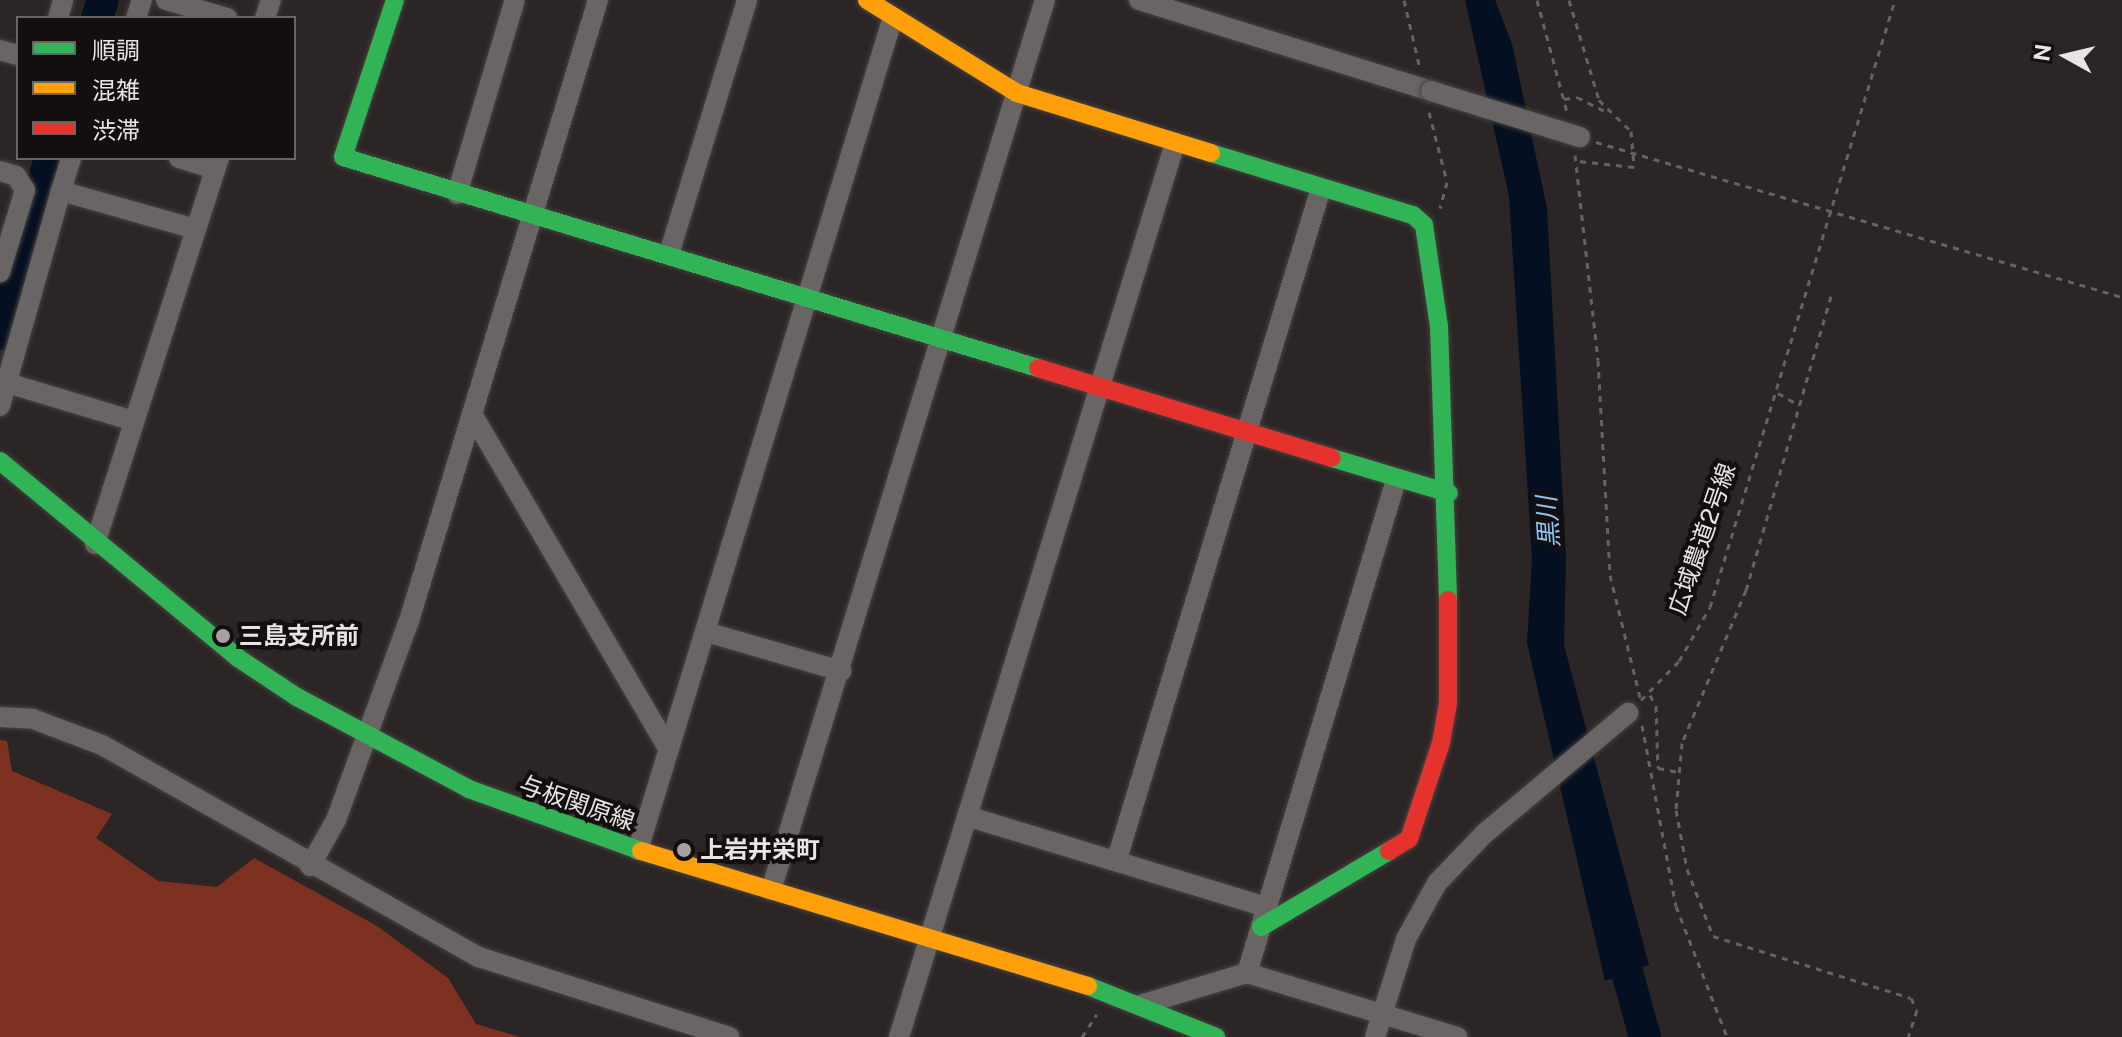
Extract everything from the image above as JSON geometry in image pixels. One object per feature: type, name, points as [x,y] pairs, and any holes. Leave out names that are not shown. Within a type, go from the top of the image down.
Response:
[{"type":"street","points":[[166,0],[220,16]]},
{"type":"street","points":[[395,0],[343,157],[457,194],[669,254],[1396,480],[1449,493]]},
{"type":"street","points":[[457,194],[515,0]]},
{"type":"street","points":[[310,866],[336,820],[364,734],[409,621],[598,0]]},
{"type":"street","points":[[669,254],[747,0]]},
{"type":"street","points":[[867,0],[1017,93],[1413,215],[1424,225],[1439,326],[1449,493],[1448,703],[1413,830],[1392,851],[1263,917],[1117,859],[970,817]]},
{"type":"street","points":[[771,890],[841,671],[1045,0]]},
{"type":"street","points":[[1139,0],[1574,137]]},
{"type":"street","points":[[638,850],[893,17]]},
{"type":"street","points":[[899,1037],[970,817],[1175,143]]},
{"type":"street","points":[[0,406],[4,382],[70,160]]},
{"type":"street","points":[[95,544],[217,163],[194,160]]},
{"type":"street","points":[[0,171],[16,176],[25,190],[0,272]]},
{"type":"street","points":[[1117,859],[1321,188]]},
{"type":"street","points":[[61,191],[195,229]]},
{"type":"street","points":[[4,382],[134,421]]},
{"type":"street","points":[[472,414],[669,750]]},
{"type":"street","name":"与板関原線","points":[[0,461],[95,544],[238,658],[364,734],[506,805],[638,850],[933,936],[1140,1005],[1216,1037]]},
{"type":"street","points":[[1247,973],[1396,480]]},
{"type":"street","points":[[706,632],[841,671]]},
{"type":"street","points":[[1375,1037],[1406,939],[1437,883],[1634,707]]},
{"type":"street","points":[[0,717],[33,719],[102,745],[310,866],[479,957],[730,1037]]},
{"type":"street","points":[[1140,1005],[1247,973],[1457,1037]]},
{"type":"path","points":[[1404,0],[1428,90],[1447,182],[1445,201],[1424,225]]},
{"type":"path","points":[[1537,0],[1574,137],[1598,360],[1610,575],[1634,707],[1676,906],[1727,1037]]},
{"type":"path","points":[[1569,0],[1607,113]]},
{"type":"path","name":"広域農道2号線","points":[[1634,707],[1650,695],[1679,661],[1710,607],[1778,393],[1895,0]]},
{"type":"path","points":[[1564,99],[1577,97],[1607,113],[1631,131],[1634,167],[1576,161]]},
{"type":"path","points":[[1574,137],[1833,210],[2122,297]]},
{"type":"path","points":[[1831,296],[1746,590],[1691,717],[1678,772],[1687,869],[1707,929],[1911,998],[1917,1010],[1908,1037]]},
{"type":"path","points":[[1778,393],[1799,405]]},
{"type":"path","points":[[1650,695],[1656,706],[1658,768],[1678,772]]},
{"type":"shaded area","points":[[0,740],[7,741],[12,771],[112,814],[96,838],[158,881],[217,887],[254,858],[377,926],[448,978],[476,1024],[520,1037],[0,1037]]},
{"type":"water","points":[[1465,0],[1495,0],[1512,44],[1547,208],[1566,558],[1564,645],[1649,965],[1605,981],[1527,643],[1532,559],[1509,196]]},
{"type":"waterway","points":[[98,16],[103,0]]},
{"type":"waterway","points":[[0,334],[49,160]]},
{"type":"waterway","name":"黒川","points":[[1616,932],[1645,1037]]},
{"type":"traffic: fast","points":[[395,0],[343,157],[1038,368]]},
{"type":"traffic: fast","points":[[1211,153],[1413,215],[1424,225],[1439,326],[1448,600]]},
{"type":"traffic: fast","points":[[1332,458],[1449,493]]},
{"type":"traffic: fast","points":[[0,461],[238,658],[297,697],[469,789],[641,851]]},
{"type":"traffic: fast","points":[[1261,927],[1389,851]]},
{"type":"traffic: fast","points":[[1088,986],[1216,1037]]},
{"type":"traffic: slow","points":[[867,0],[1017,93],[1211,153]]},
{"type":"traffic: slow","points":[[641,851],[1088,986]]},
{"type":"traffic: jam","points":[[1038,368],[1332,458]]},
{"type":"traffic: jam","points":[[1389,851],[1409,839],[1441,743],[1448,703],[1448,600]]},
{"type":"place","name":"三島支所前","points":[[223,636]]},
{"type":"place","name":"上岩井栄町","points":[[684,850]]}]
